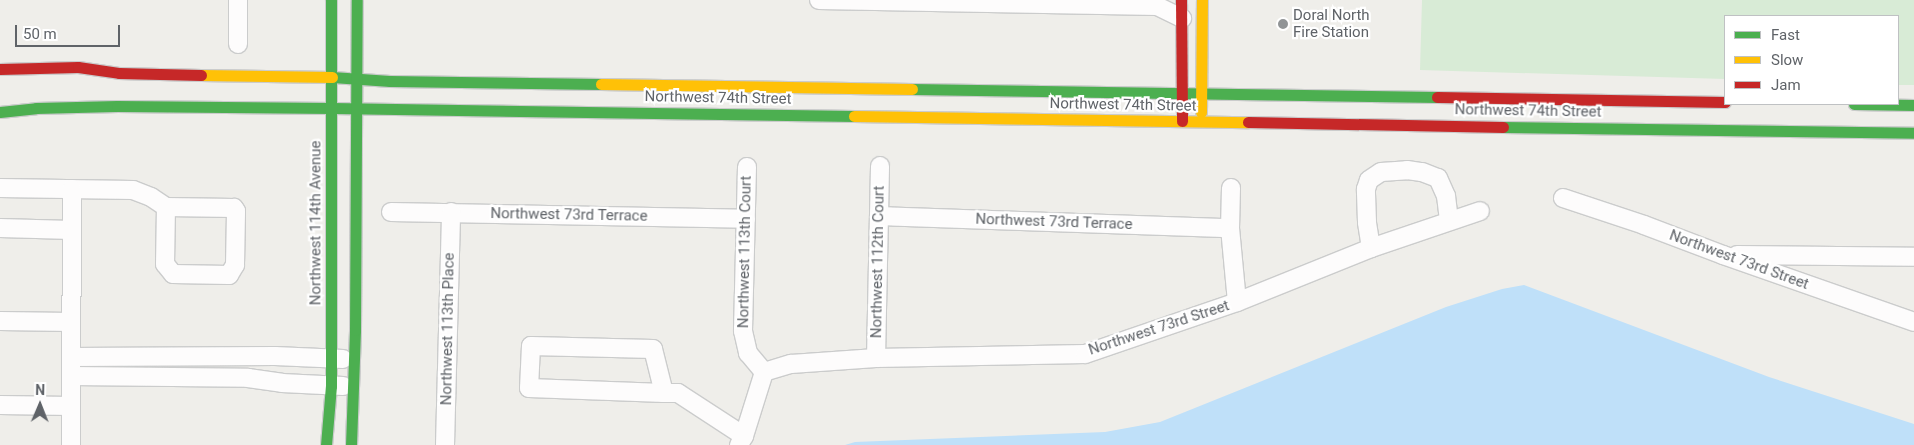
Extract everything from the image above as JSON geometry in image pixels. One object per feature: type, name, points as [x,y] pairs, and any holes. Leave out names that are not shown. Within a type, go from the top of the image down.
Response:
[{"type":"main road","name":"Northwest 114th Avenue","points":[[326,445],[331,386],[331,0]]},
{"type":"main road","points":[[351,445],[354,386],[357,0]]},
{"type":"main road","points":[[1181,0],[1182,120]]},
{"type":"main road","points":[[1201,121],[1202,0]]},
{"type":"main road","points":[[0,69],[78,67],[119,73]]},
{"type":"main road","name":"Northwest 74th Street","points":[[119,73],[1724,102]]},
{"type":"main road","points":[[65,79],[119,73]]},
{"type":"main road","points":[[1899,105],[1914,105]]},
{"type":"main road","name":"Northwest 74th Street","points":[[0,112],[36,108],[117,106],[332,108],[1914,132]]},
{"type":"street","points":[[238,0],[238,44]]},
{"type":"street","points":[[819,0],[967,1],[1154,6],[1163,7],[1182,18]]},
{"type":"street","name":"Northwest 112th Court","points":[[876,358],[880,166]]},
{"type":"street","name":"Northwest 113th Court","points":[[747,167],[743,331],[748,353],[764,372]]},
{"type":"street","points":[[1371,248],[1367,222],[1366,190],[1369,180],[1381,172],[1408,170],[1422,172],[1438,178],[1446,196],[1448,221]]},
{"type":"street","points":[[0,188],[134,190],[151,197],[166,207],[234,208],[236,211],[235,265],[229,275],[173,274],[165,264],[166,207]]},
{"type":"street","points":[[1231,188],[1230,228],[1237,302]]},
{"type":"street","points":[[71,445],[72,189]]},
{"type":"street","name":"Northwest 73rd Street","points":[[1564,198],[1914,322]]},
{"type":"street","name":"Northwest 73rd Street","points":[[764,372],[791,364],[876,358],[1085,354],[1237,302],[1371,248],[1480,210]]},
{"type":"street","name":"Northwest 73rd Terrace","points":[[392,212],[746,219]]},
{"type":"street","name":"Northwest 113th Place","points":[[445,445],[451,212]]},
{"type":"street","name":"Northwest 73rd Terrace","points":[[879,216],[1230,228]]},
{"type":"street","points":[[0,228],[72,230]]},
{"type":"street","points":[[1723,255],[1914,257]]},
{"type":"street","points":[[0,321],[72,322]]},
{"type":"street","points":[[664,392],[653,349],[531,346],[530,388],[678,393],[741,441],[764,372]]},
{"type":"street","points":[[71,357],[275,356],[354,360]]},
{"type":"street","points":[[71,376],[248,378],[282,383],[354,386]]},
{"type":"street","points":[[0,405],[71,406]]},
{"type":"green space","points":[[1422,0],[1914,0],[1914,85],[1899,85],[1899,15],[1724,15],[1724,79],[1420,70]]},
{"type":"water","points":[[1524,285],[1769,377],[1914,424],[1914,445],[845,445],[855,442],[1105,432],[1160,422],[1446,307],[1502,289]]},
{"type":"traffic: fast","points":[[326,445],[331,386],[331,0]]},
{"type":"traffic: fast","points":[[351,445],[355,330],[357,0]]},
{"type":"traffic: fast","points":[[332,77],[390,81],[601,84]]},
{"type":"traffic: fast","points":[[912,89],[1437,97]]},
{"type":"traffic: fast","points":[[1899,105],[1914,105]]},
{"type":"traffic: fast","points":[[0,112],[36,108],[117,106],[332,108]]},
{"type":"traffic: fast","points":[[332,108],[854,116]]},
{"type":"traffic: fast","points":[[1503,127],[1914,133]]},
{"type":"traffic: slow","points":[[1201,112],[1202,0]]},
{"type":"traffic: slow","points":[[201,75],[332,77]]},
{"type":"traffic: slow","points":[[601,84],[912,89]]},
{"type":"traffic: slow","points":[[854,116],[1248,122]]},
{"type":"traffic: jam","points":[[1181,0],[1182,121]]},
{"type":"traffic: jam","points":[[0,69],[78,67],[119,73],[201,75]]},
{"type":"traffic: jam","points":[[1437,97],[1724,102]]},
{"type":"traffic: jam","points":[[1248,122],[1503,127]]},
{"type":"place","name":"Doral North Fire Station","points":[[1283,24]]}]
